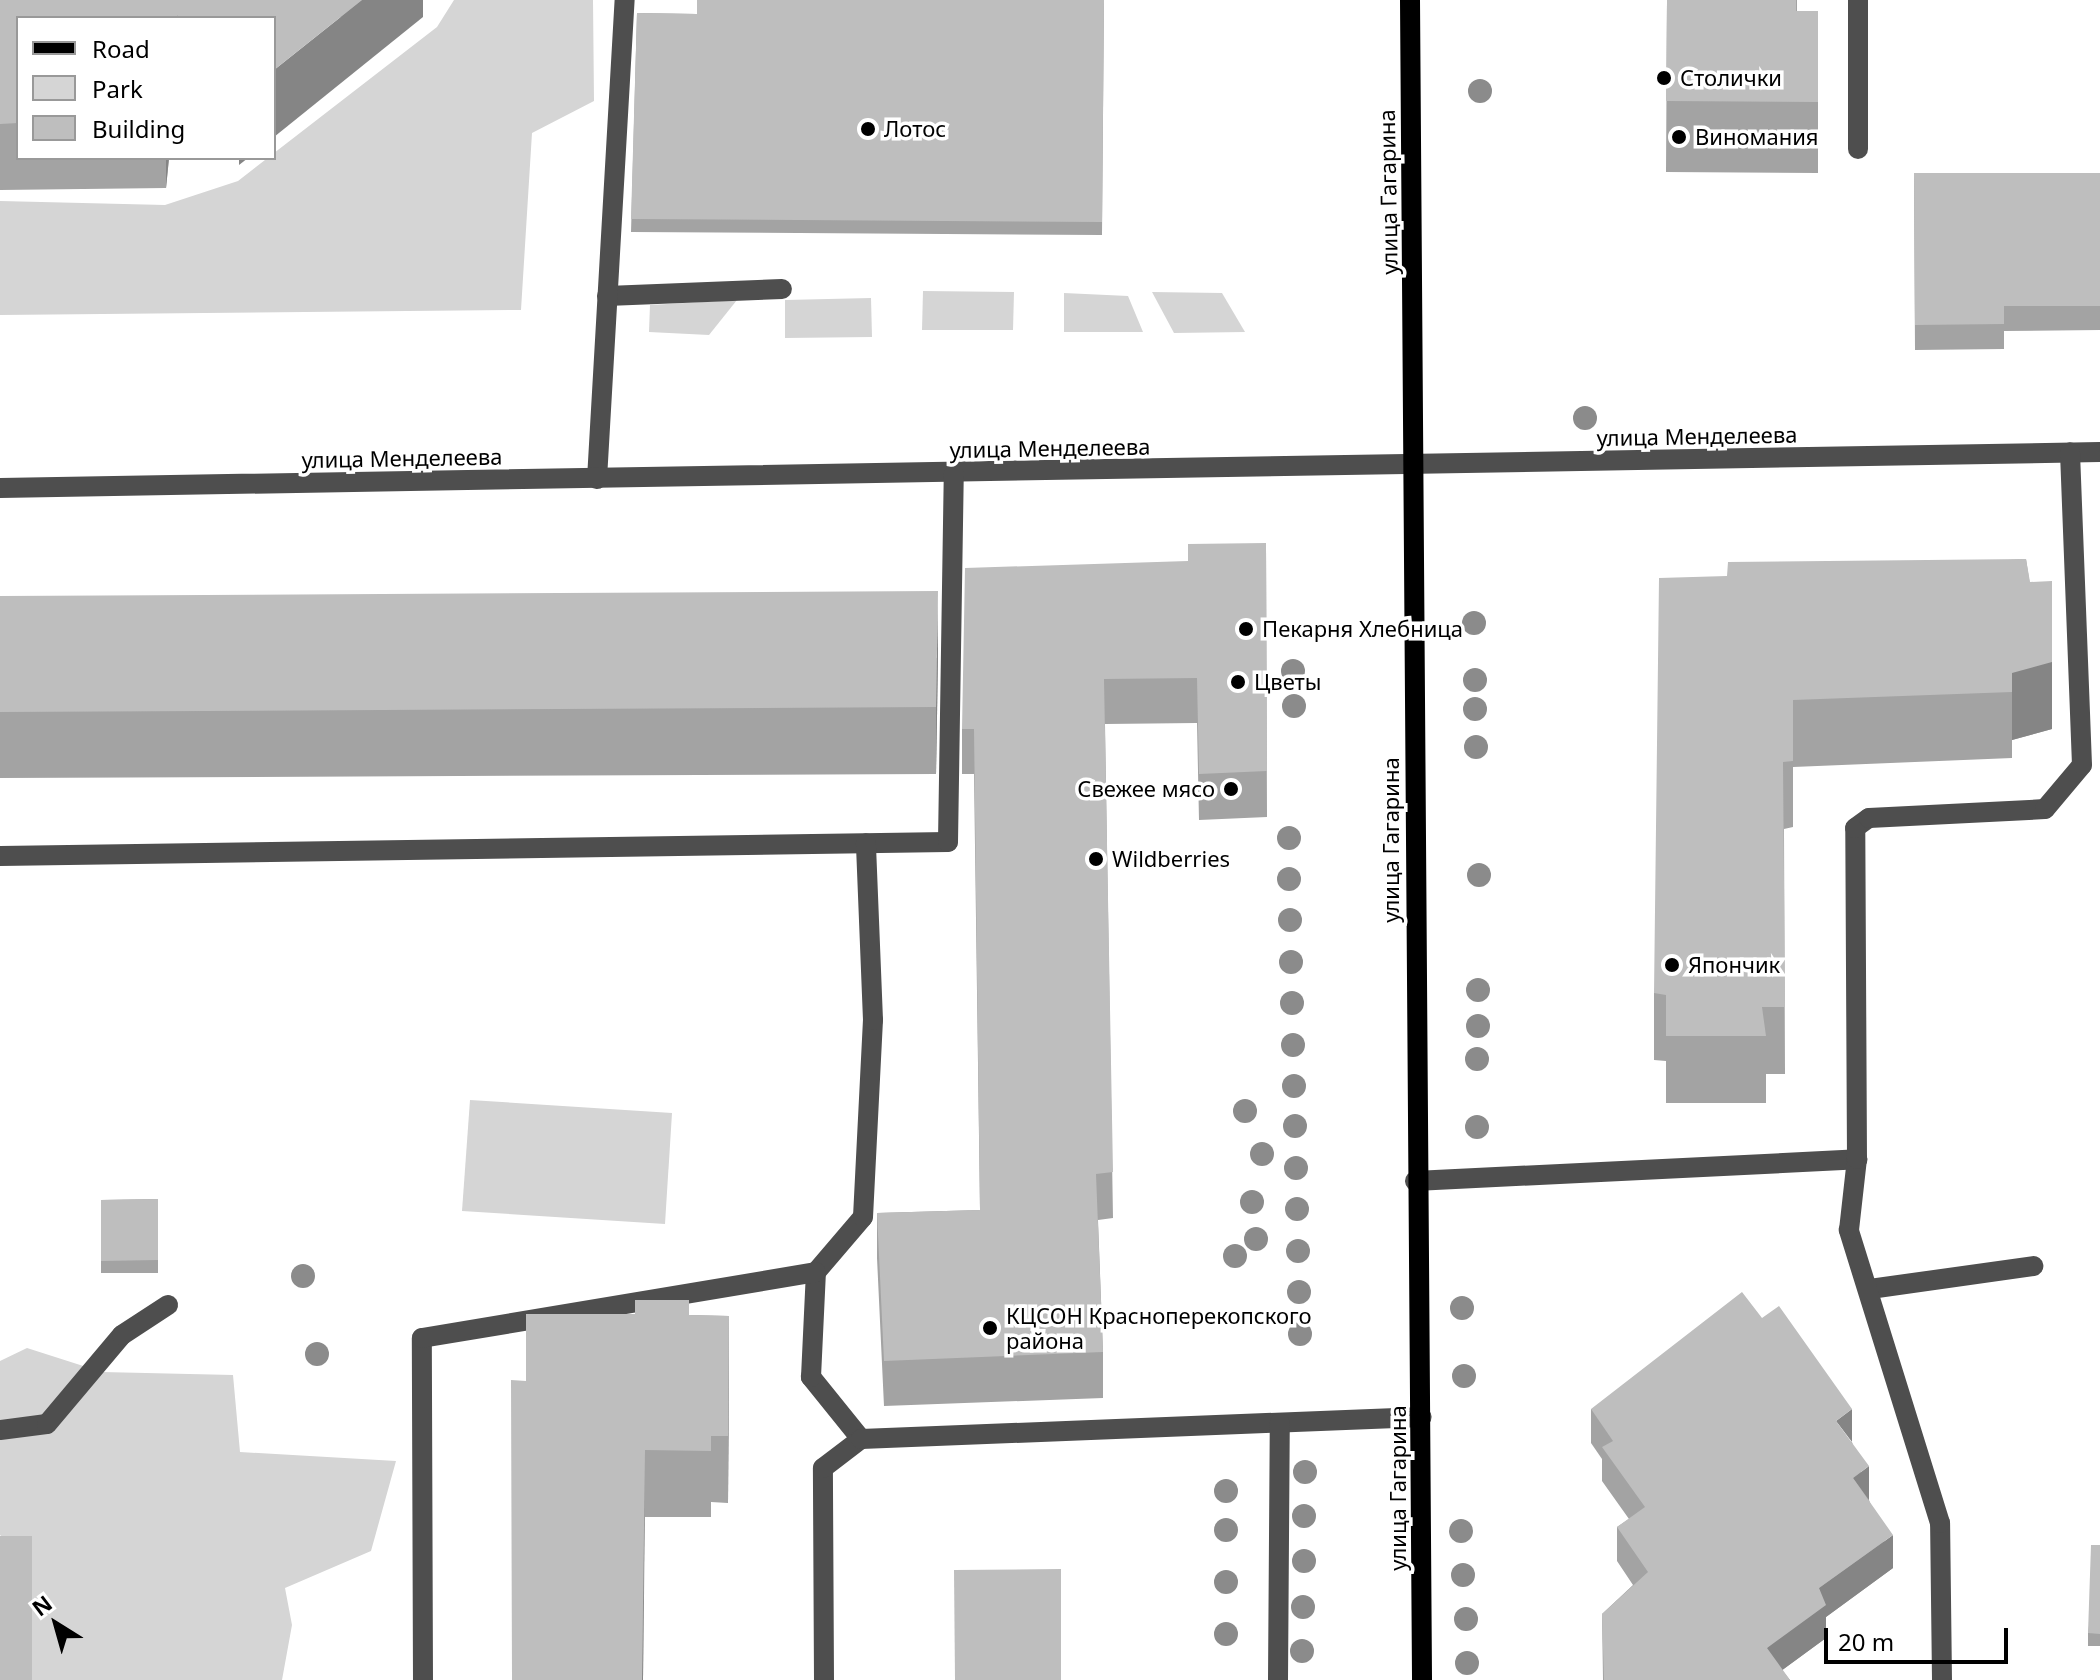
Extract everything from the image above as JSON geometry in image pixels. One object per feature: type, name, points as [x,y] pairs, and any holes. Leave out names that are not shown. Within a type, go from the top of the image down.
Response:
[{"type":"main road","name":"улица Гагарина","points":[[1410,0],[1415,1181],[1422,1417],[1422,1680]]},
{"type":"street","points":[[597,479],[625,0]]},
{"type":"street","points":[[1858,0],[1858,149]]},
{"type":"street","points":[[607,296],[782,289]]},
{"type":"street","points":[[1942,1680],[1940,1523],[1870,1289],[1849,1230],[1857,1159],[1855,828],[1869,818],[2045,809],[2082,765],[2070,452]]},
{"type":"street","name":"улица Менделеева","points":[[0,488],[2100,452]]},
{"type":"street","points":[[0,856],[948,842],[954,474]]},
{"type":"street","points":[[861,1439],[811,1377],[816,1272],[863,1217],[873,1020],[866,843]]},
{"type":"street","points":[[1415,1181],[1857,1159]]},
{"type":"street","points":[[1870,1289],[2033,1266]]},
{"type":"street","points":[[423,1680],[422,1338],[816,1272]]},
{"type":"street","points":[[0,1430],[47,1424],[122,1335],[168,1305]]},
{"type":"street","points":[[824,1680],[823,1468],[861,1439],[1422,1417]]},
{"type":"street","points":[[1278,1680],[1280,1423]]},
{"type":"green space","points":[[454,0],[593,0],[594,101],[532,133],[521,310],[0,315],[0,201],[165,205],[238,181],[265,160],[276,160],[276,152],[437,27]]},
{"type":"green space","points":[[923,291],[1014,292],[1013,330],[922,330]]},
{"type":"green space","points":[[1152,292],[1222,293],[1245,332],[1174,333]]},
{"type":"green space","points":[[1064,293],[1128,296],[1143,332],[1064,332]]},
{"type":"green space","points":[[871,298],[872,337],[785,338],[785,300]]},
{"type":"green space","points":[[737,300],[709,335],[649,332],[650,305]]},
{"type":"green space","points":[[470,1100],[672,1113],[665,1224],[462,1211]]},
{"type":"green space","points":[[27,1348],[102,1372],[233,1375],[240,1452],[396,1461],[371,1551],[285,1588],[292,1625],[282,1680],[32,1680],[32,1561],[0,1535],[0,1361]]},
{"type":"building","points":[[0,0],[362,0],[276,68],[276,16],[16,16],[16,123],[0,124]]},
{"type":"building","name":"Лотос","points":[[697,0],[1104,0],[1102,222],[631,219],[637,13],[697,14]]},
{"type":"building","points":[[1667,0],[1796,0],[1796,11],[1818,11],[1818,102],[1666,101]]},
{"type":"building","points":[[1914,173],[2100,173],[2100,306],[2004,306],[2004,324],[1915,325]]},
{"type":"building","points":[[1266,543],[1267,771],[1199,774],[1197,678],[1104,679],[1113,1172],[1096,1174],[1103,1352],[884,1361],[877,1213],[980,1210],[974,729],[962,729],[965,568],[1188,561],[1188,544]]},
{"type":"building","points":[[2026,559],[2030,582],[2052,581],[2052,662],[2012,673],[2012,692],[1793,700],[1793,761],[1783,762],[1785,1007],[1762,1007],[1766,1036],[1666,1036],[1666,995],[1654,993],[1659,578],[1727,576],[1728,562]]},
{"type":"building","points":[[938,591],[936,707],[0,712],[0,596]]},
{"type":"building","points":[[158,1199],[158,1260],[101,1261],[101,1200]]},
{"type":"building","points":[[1742,1292],[1762,1318],[1779,1306],[1852,1409],[1836,1421],[1869,1466],[1853,1478],[1893,1535],[1819,1588],[1826,1605],[1767,1648],[1790,1680],[1604,1680],[1602,1614],[1648,1572],[1617,1527],[1645,1507],[1602,1447],[1613,1441],[1591,1409]]},
{"type":"building","points":[[635,1300],[689,1300],[689,1315],[729,1316],[728,1436],[711,1436],[711,1451],[645,1450],[642,1680],[512,1680],[511,1380],[526,1381],[526,1314],[635,1314]]},
{"type":"building","points":[[0,1536],[32,1536],[32,1680],[0,1680]]},
{"type":"building","points":[[2091,1545],[2100,1545],[2100,1634],[2088,1633]]},
{"type":"building","points":[[1061,1569],[1061,1680],[955,1680],[954,1570]]},
{"type":"place","name":"Столички","points":[[1664,78]]},
{"type":"place","name":"Лотос","points":[[868,129]]},
{"type":"place","name":"Виномания","points":[[1679,137]]},
{"type":"place","name":"Пекарня Хлебница","points":[[1246,629]]},
{"type":"place","name":"Цветы","points":[[1238,682]]},
{"type":"place","name":"Свежее мясо","points":[[1231,789]]},
{"type":"place","name":"Wildberries","points":[[1096,859]]},
{"type":"place","name":"Япончик","points":[[1672,965]]},
{"type":"place","name":"КЦСОН Красноперекопского района","points":[[990,1328]]}]
